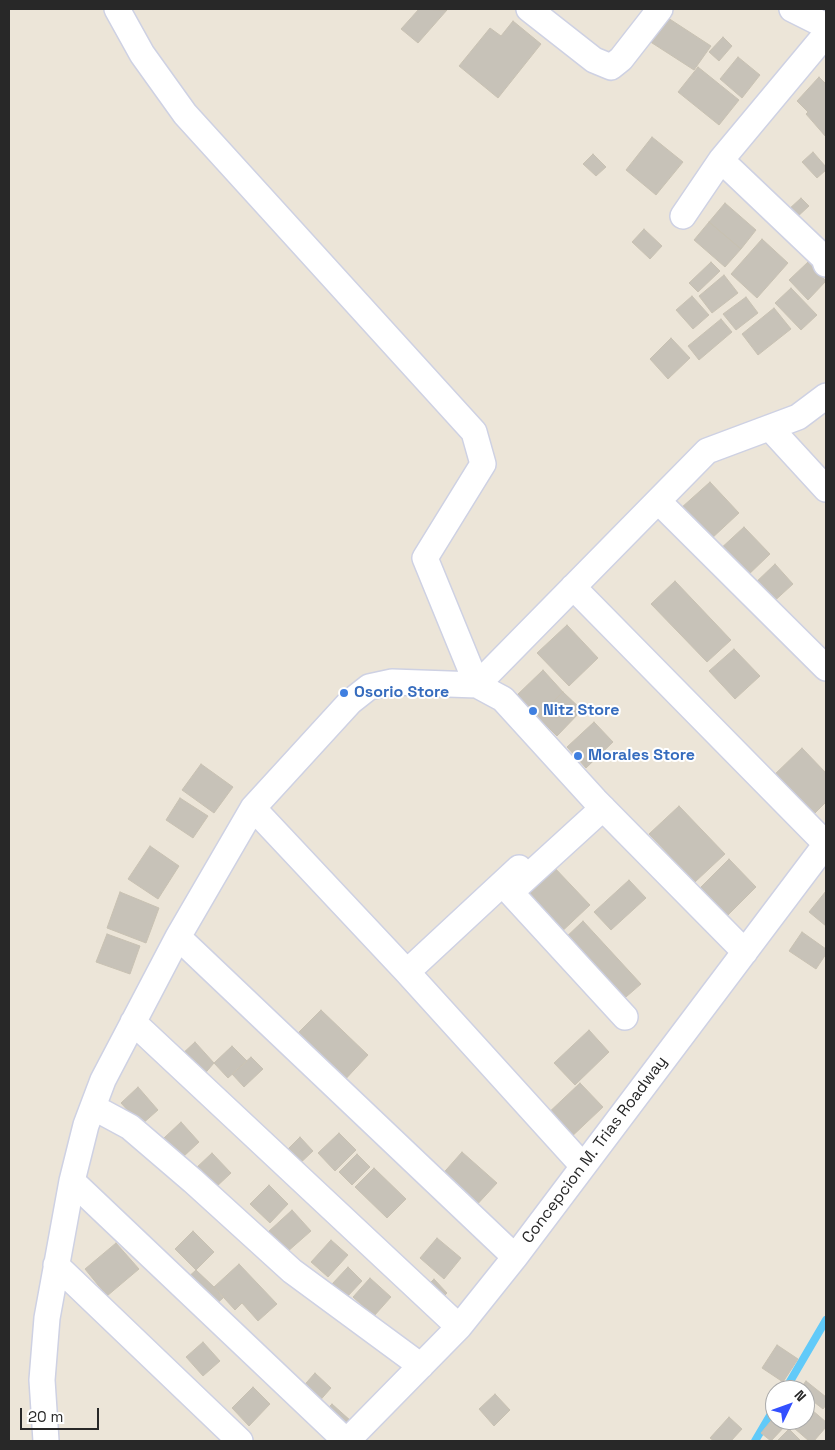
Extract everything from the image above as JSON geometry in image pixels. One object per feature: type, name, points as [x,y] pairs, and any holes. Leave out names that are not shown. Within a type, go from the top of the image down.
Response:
[{"type":"street","points":[[117,9],[142,54],[185,114],[474,432],[483,464],[425,558],[477,686]]},
{"type":"street","points":[[529,9],[594,60],[611,67],[621,59],[660,9]]},
{"type":"street","points":[[792,9],[826,26]]},
{"type":"street","points":[[683,216],[722,160],[826,34]]},
{"type":"street","points":[[722,160],[824,258],[826,264]]},
{"type":"street","points":[[477,686],[707,451],[798,417],[826,396]]},
{"type":"street","points":[[770,428],[826,489]]},
{"type":"street","points":[[658,501],[826,668]]},
{"type":"street","points":[[573,587],[826,844]]},
{"type":"street","points":[[46,1441],[42,1380],[47,1318],[72,1181],[86,1124],[103,1080],[178,937],[253,808],[350,702],[369,687],[392,682],[477,686],[503,699],[599,804],[745,952]]},
{"type":"street","points":[[406,972],[494,890],[599,804]]},
{"type":"street","points":[[599,804],[512,891],[512,894],[625,1017]]},
{"type":"street","points":[[253,808],[583,1166]]},
{"type":"street","name":"Concepcion M. Trias Roadway","points":[[347,1441],[459,1327],[515,1257],[826,844]]},
{"type":"street","points":[[178,937],[515,1257]]},
{"type":"street","points":[[133,1022],[459,1327]]},
{"type":"street","points":[[93,1107],[130,1127],[292,1271],[421,1366]]},
{"type":"street","points":[[72,1181],[347,1441]]},
{"type":"street","points":[[56,1265],[240,1441]]},
{"type":"building","points":[[419,9],[447,10],[418,43],[401,29]]},
{"type":"building","points":[[665,16],[711,46],[694,70],[649,41]]},
{"type":"building","points":[[513,21],[541,44],[498,98],[459,66],[490,28],[501,36]]},
{"type":"building","points":[[723,37],[732,46],[719,61],[709,52]]},
{"type":"building","points":[[738,57],[760,75],[742,98],[720,79]]},
{"type":"building","points":[[698,67],[739,100],[719,125],[678,92]]},
{"type":"building","points":[[819,77],[826,84],[826,137],[806,114],[808,112],[797,101]]},
{"type":"building","points":[[652,137],[683,162],[656,195],[626,170]]},
{"type":"building","points":[[813,152],[826,167],[826,170],[817,178],[802,162]]},
{"type":"building","points":[[593,154],[606,167],[596,176],[583,164]]},
{"type":"building","points":[[801,198],[809,206],[795,219],[788,210]]},
{"type":"building","points":[[725,203],[756,230],[741,249],[709,222]]},
{"type":"building","points":[[709,222],[741,249],[725,267],[694,240]]},
{"type":"building","points":[[644,229],[662,246],[650,259],[632,242]]},
{"type":"building","points":[[762,239],[788,263],[757,298],[731,274]]},
{"type":"building","points":[[711,262],[720,271],[698,292],[689,283]]},
{"type":"building","points":[[808,262],[826,281],[808,300],[789,280]]},
{"type":"building","points":[[724,275],[738,293],[712,313],[699,296]]},
{"type":"building","points":[[791,288],[817,315],[801,330],[775,303]]},
{"type":"building","points":[[692,296],[709,315],[693,329],[676,310]]},
{"type":"building","points":[[746,297],[758,313],[736,330],[723,314]]},
{"type":"building","points":[[774,308],[791,329],[758,355],[742,334]]},
{"type":"building","points":[[721,319],[732,332],[699,360],[688,346]]},
{"type":"building","points":[[671,338],[690,358],[668,379],[650,359]]},
{"type":"building","points":[[710,482],[739,513],[710,540],[681,508]]},
{"type":"building","points":[[744,527],[770,554],[744,579],[718,551]]},
{"type":"building","points":[[775,564],[793,584],[770,605],[752,586]]},
{"type":"building","points":[[675,581],[731,640],[707,662],[651,604]]},
{"type":"building","points":[[567,625],[598,658],[569,686],[537,653]]},
{"type":"building","points":[[734,649],[760,676],[735,699],[709,671]]},
{"type":"building","points":[[543,670],[563,692],[538,717],[516,696]]},
{"type":"building","points":[[563,692],[582,710],[557,736],[538,717]]},
{"type":"building","points":[[594,722],[613,742],[586,768],[567,747]]},
{"type":"building","points":[[802,748],[826,773],[826,802],[811,817],[772,777]]},
{"type":"building","points":[[201,764],[233,787],[214,813],[182,790]]},
{"type":"building","points":[[180,798],[208,816],[193,838],[166,820]]},
{"type":"building","points":[[679,806],[725,854],[695,882],[649,834]]},
{"type":"building","points":[[150,846],[179,866],[158,899],[128,879]]},
{"type":"building","points":[[729,859],[756,887],[727,916],[700,888]]},
{"type":"building","points":[[552,865],[590,905],[556,937],[518,896]]},
{"type":"building","points":[[629,880],[646,898],[611,930],[594,912]]},
{"type":"building","points":[[826,891],[826,926],[809,912]]},
{"type":"building","points":[[120,892],[159,908],[146,943],[107,928]]},
{"type":"building","points":[[583,921],[641,984],[619,1003],[562,941]]},
{"type":"building","points":[[802,932],[826,949],[826,954],[816,969],[789,951]]},
{"type":"building","points":[[107,934],[140,946],[130,974],[96,962]]},
{"type":"building","points":[[321,1010],[368,1055],[341,1084],[293,1038]]},
{"type":"building","points":[[589,1030],[609,1052],[575,1085],[554,1063]]},
{"type":"building","points":[[195,1042],[214,1063],[201,1078],[180,1056]]},
{"type":"building","points":[[232,1046],[247,1061],[228,1078],[214,1063]]},
{"type":"building","points":[[251,1057],[263,1069],[244,1087],[232,1074]]},
{"type":"building","points":[[580,1083],[603,1107],[567,1141],[544,1117]]},
{"type":"building","points":[[138,1087],[158,1110],[141,1125],[121,1103]]},
{"type":"building","points":[[181,1122],[199,1142],[182,1158],[164,1138]]},
{"type":"building","points":[[339,1133],[356,1150],[335,1171],[318,1153]]},
{"type":"building","points":[[300,1137],[313,1151],[295,1168],[282,1155]]},
{"type":"building","points":[[462,1152],[497,1183],[473,1209],[439,1178]]},
{"type":"building","points":[[212,1153],[231,1173],[214,1189],[195,1169]]},
{"type":"building","points":[[357,1154],[370,1167],[352,1185],[339,1172]]},
{"type":"building","points":[[374,1168],[406,1199],[387,1218],[355,1187]]},
{"type":"building","points":[[269,1185],[288,1204],[270,1223],[250,1204]]},
{"type":"building","points":[[292,1210],[311,1231],[287,1252],[268,1232]]},
{"type":"building","points":[[193,1231],[214,1252],[196,1270],[175,1249]]},
{"type":"building","points":[[437,1238],[461,1258],[444,1279],[420,1258]]},
{"type":"building","points":[[331,1240],[348,1255],[328,1277],[311,1262]]},
{"type":"building","points":[[116,1243],[139,1269],[107,1296],[85,1269]]},
{"type":"building","points":[[239,1264],[277,1304],[258,1321],[242,1303],[235,1310],[214,1287]]},
{"type":"building","points":[[348,1267],[362,1281],[347,1297],[332,1284]]},
{"type":"building","points":[[196,1270],[223,1298],[212,1308],[185,1280]]},
{"type":"building","points":[[370,1278],[391,1297],[374,1316],[353,1297]]},
{"type":"building","points":[[434,1279],[447,1293],[438,1302],[424,1289]]},
{"type":"building","points":[[203,1342],[220,1361],[203,1376],[186,1357]]},
{"type":"building","points":[[777,1345],[798,1359],[784,1380],[780,1380],[762,1368]]},
{"type":"building","points":[[315,1373],[331,1388],[316,1405],[299,1391]]},
{"type":"building","points":[[253,1387],[270,1404],[249,1426],[232,1408]]},
{"type":"building","points":[[815,1388],[826,1397],[826,1405],[823,1409],[815,1403]]},
{"type":"building","points":[[495,1394],[510,1410],[494,1426],[479,1409]]},
{"type":"building","points":[[332,1404],[351,1421],[344,1430],[324,1412]]},
{"type":"building","points":[[815,1413],[826,1422],[826,1427],[814,1441],[809,1441],[796,1430],[815,1430]]},
{"type":"building","points":[[729,1417],[742,1429],[731,1441],[714,1441],[710,1438]]},
{"type":"building","points":[[765,1428],[765,1430],[781,1430],[771,1441],[761,1433]]},
{"type":"building","points":[[790,1430],[801,1441],[777,1441]]},
{"type":"waterway","points":[[791,1380],[826,1320]]},
{"type":"waterway","points":[[755,1441],[765,1424]]},
{"type":"place","name":"Osorio Store","points":[[344,693]]},
{"type":"place","name":"Nitz Store","points":[[533,711]]},
{"type":"place","name":"Morales Store","points":[[578,756]]}]
